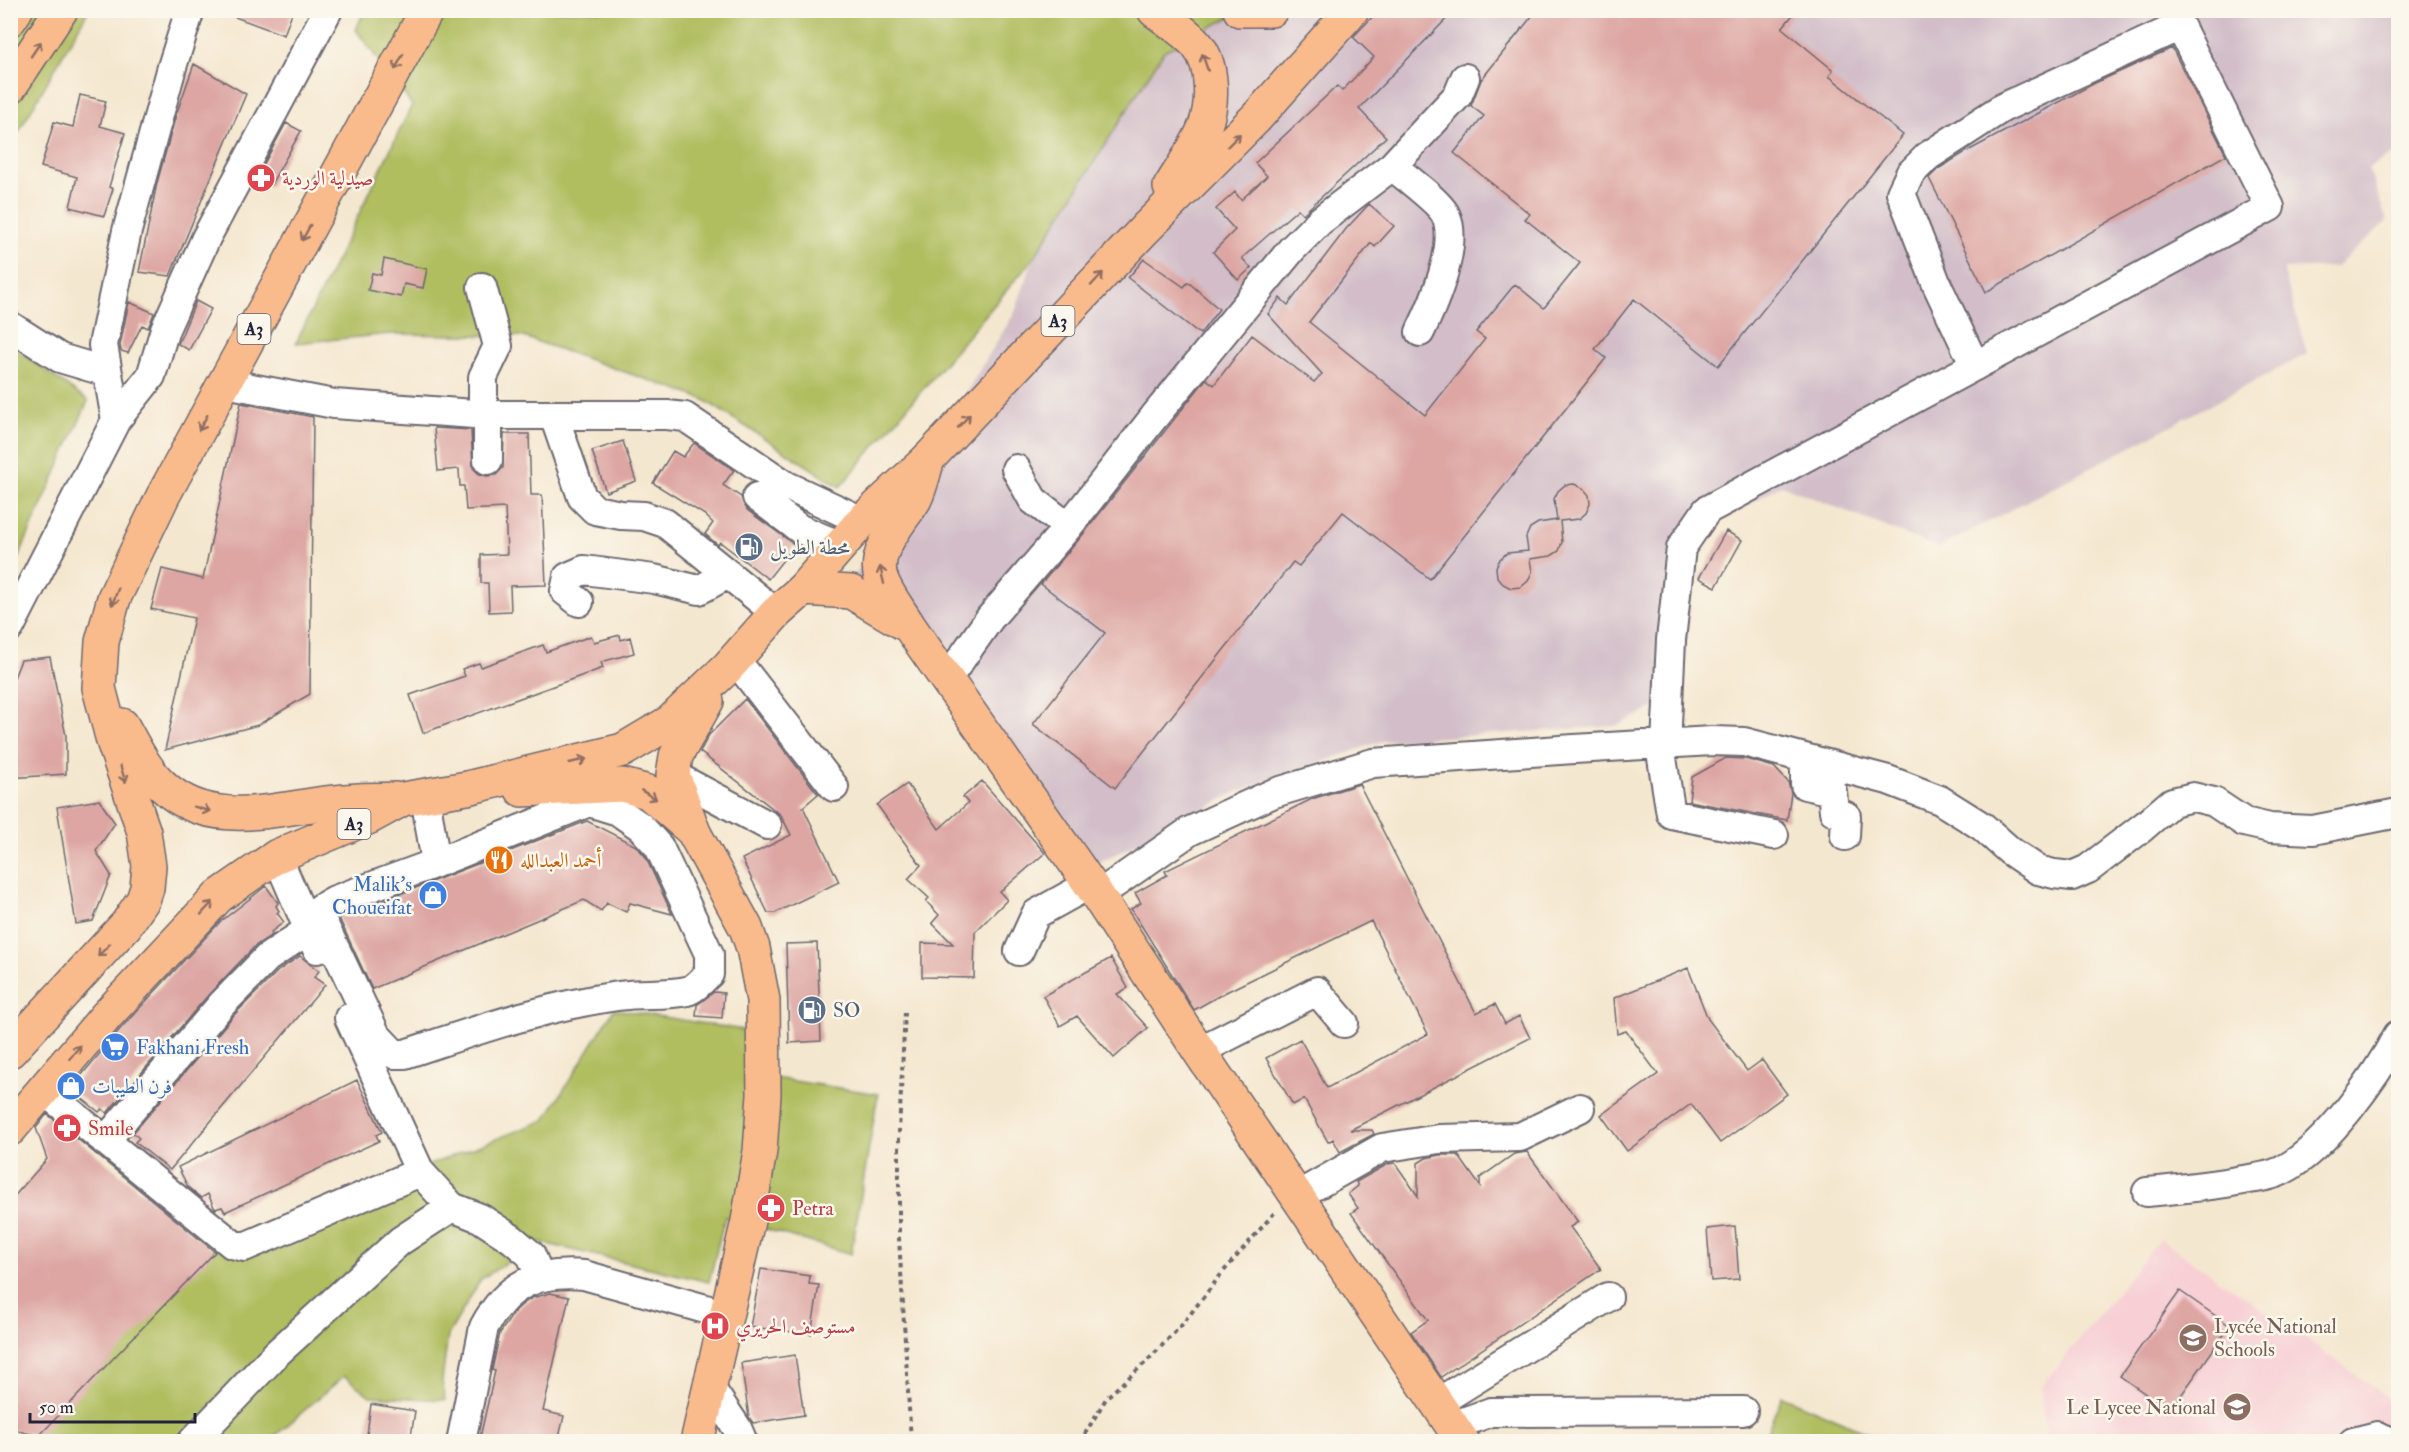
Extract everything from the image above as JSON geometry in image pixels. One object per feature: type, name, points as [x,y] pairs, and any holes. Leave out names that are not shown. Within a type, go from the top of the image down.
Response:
[{"type":"main road","points":[[10,19],[16,10]]},
{"type":"main road","points":[[10,87],[61,10]]},
{"type":"main road","name":"A3","points":[[11,1049],[126,926],[138,909],[147,888],[149,866],[147,844],[113,741],[99,688],[102,642],[114,598],[163,496],[427,10]]},
{"type":"main road","points":[[1145,229],[1205,125],[1210,100],[1206,60],[1198,46],[1154,10]]},
{"type":"main road","points":[[1240,10],[1271,10]]},
{"type":"main road","name":"A3","points":[[10,1129],[107,1015],[219,896],[277,856],[414,798],[467,788],[623,750],[670,722],[731,663],[776,613],[803,588],[862,521],[928,459],[1145,229],[1256,118],[1352,10]]},
{"type":"main road","points":[[928,459],[916,497],[886,543],[880,565],[880,576],[887,590],[909,626],[1093,890],[1450,1423]]},
{"type":"main road","points":[[803,588],[851,592],[909,626]]},
{"type":"main road","points":[[697,1442],[748,1221],[760,1150],[764,1095],[763,1000],[753,948],[746,928],[693,831],[673,775],[676,756],[731,663]]},
{"type":"main road","points":[[99,688],[153,777],[176,797],[202,810],[216,813],[248,813],[336,801],[414,798]]},
{"type":"main road","points":[[467,788],[532,790],[622,785],[648,792],[693,831]]},
{"type":"street","points":[[116,420],[104,345],[128,231],[172,67],[190,10]]},
{"type":"street","points":[[10,627],[116,420],[151,376],[165,329],[206,238],[328,10]]},
{"type":"street","points":[[1774,835],[1671,814],[1663,746],[1681,548],[1707,510],[1975,366],[2270,207],[2180,26],[2002,108],[1928,156],[1910,174],[1901,193],[1937,285],[1975,366]]},
{"type":"street","points":[[947,679],[990,618],[1068,527],[1154,417],[1292,249],[1320,221],[1392,166],[1458,95],[1465,78]]},
{"type":"street","points":[[1392,166],[1446,214],[1451,234],[1438,294],[1420,332]]},
{"type":"street","points":[[482,286],[498,346],[483,377],[488,460]]},
{"type":"street","points":[[10,326],[60,358],[107,372]]},
{"type":"street","points":[[225,383],[334,404],[485,415],[667,415],[685,417],[787,486],[862,521]]},
{"type":"street","points":[[554,416],[582,497],[595,510],[621,515],[644,516],[666,523],[776,613]]},
{"type":"street","points":[[1016,469],[1033,500],[1068,527]]},
{"type":"street","points":[[758,497],[800,530],[841,546]]},
{"type":"street","points":[[579,602],[565,591],[568,577],[584,570],[654,579],[699,590],[728,574]]},
{"type":"street","points":[[731,663],[834,787]]},
{"type":"street","points":[[1019,951],[1036,914],[1093,890],[1190,831],[1274,793],[1373,763],[1663,746],[1712,741],[1744,742],[1888,780],[1940,800],[1983,827],[2010,851],[2038,870],[2072,876],[2088,869],[2172,802],[2193,797],[2214,802],[2244,822],[2270,828],[2313,830],[2398,813]]},
{"type":"street","points":[[1805,759],[1805,785],[1832,791],[1834,811],[1846,816],[1845,836]]},
{"type":"street","points":[[673,775],[766,825]]},
{"type":"street","points":[[414,798],[436,864]]},
{"type":"street","points":[[589,802],[618,811],[641,827],[659,848],[709,954],[709,974],[690,990],[655,996],[620,995],[548,1010],[505,1021],[405,1054],[394,1054],[376,1035],[322,921],[321,908],[335,900],[436,864],[589,802]]},
{"type":"street","points":[[277,856],[308,930],[420,1172],[452,1207],[480,1218],[531,1255],[540,1277]]},
{"type":"street","points":[[105,1141],[222,1004],[267,958],[308,930]]},
{"type":"street","points":[[1199,1051],[1317,991],[1344,1023]]},
{"type":"street","points":[[2147,1192],[2199,1188],[2258,1178],[2282,1171],[2305,1155],[2336,1123],[2383,1064],[2398,1035]]},
{"type":"street","points":[[43,1090],[232,1244],[244,1247],[420,1172]]},
{"type":"street","points":[[1295,1193],[1382,1148],[1439,1139],[1520,1137],[1580,1108]]},
{"type":"street","points":[[192,1442],[277,1353],[374,1264],[400,1241],[452,1207]]},
{"type":"street","points":[[460,1442],[484,1327],[506,1294],[540,1277],[562,1273],[584,1275],[727,1315]]},
{"type":"street","points":[[1450,1423],[1608,1297]]},
{"type":"street","points":[[709,1386],[737,1428],[743,1442]]},
{"type":"street","points":[[1450,1423],[1491,1412],[1743,1411]]},
{"type":"street","points":[[2353,1442],[2377,1436],[2393,1442]]},
{"type":"path","points":[[905,1012],[899,1131],[899,1238],[911,1442]]},
{"type":"path","points":[[1080,1442],[1107,1397],[1181,1326],[1223,1272],[1295,1193]]},
{"type":"shaded area","points":[[1245,11],[2398,11],[2398,151],[2368,168],[2387,221],[2336,267],[2283,269],[2307,354],[1938,548],[1781,485],[1719,523],[1694,563],[1682,694],[1616,726],[1382,741],[1237,792],[1088,868],[855,575],[1015,312],[1033,259],[1164,51]]},
{"type":"shaded area","name":"Lycée National Schools","points":[[2160,1239],[2318,1347],[2398,1406],[2398,1441],[2047,1441],[2040,1388]]},
{"type":"green space","points":[[11,11],[88,11],[11,145]]},
{"type":"green space","points":[[364,11],[1242,11],[1164,51],[1033,259],[840,487],[703,399],[521,336],[391,334],[296,343],[412,105],[356,30]]},
{"type":"green space","points":[[11,346],[88,401],[11,574]]},
{"type":"green space","points":[[614,1009],[749,1031],[767,1077],[878,1094],[851,1254],[725,1217],[709,1282],[539,1242],[481,1279],[448,1335],[442,1381],[445,1400],[370,1396],[344,1376],[269,1441],[31,1442],[218,1243],[313,1210],[545,1120]]},
{"type":"green space","points":[[1782,1396],[1887,1441],[1763,1441]]},
{"type":"building","points":[[224,10],[293,10],[284,35],[224,13]]},
{"type":"building","points":[[1379,10],[1455,10],[1359,109],[1386,137],[1303,214],[1298,209],[1242,258],[1251,268],[1238,280],[1213,252],[1235,230],[1216,209],[1235,192],[1241,200],[1267,176],[1255,163],[1337,86],[1342,91],[1374,57],[1353,37]]},
{"type":"building","points":[[1537,10],[1797,10],[1782,28],[1833,70],[1829,76],[1903,135],[1718,366],[1634,299],[1595,349],[1606,358],[1430,579],[1343,512],[1299,566],[1293,562],[1115,788],[1033,724],[1105,633],[1041,584],[1206,379],[1214,385],[1252,335],[1314,382],[1322,374],[1268,314],[1280,298],[1288,305],[1346,229],[1369,204],[1394,226],[1375,247],[1371,243],[1309,322],[1425,415],[1485,339],[1476,332],[1515,284],[1544,308],[1580,263],[1525,219],[1530,214],[1454,153],[1484,116],[1471,106],[1481,80]]},
{"type":"building","points":[[2172,48],[2226,155],[1986,292],[1929,178],[1938,169],[1964,153],[2095,83]]},
{"type":"building","points":[[194,64],[246,94],[170,276],[139,272],[157,183],[176,115]]},
{"type":"building","points":[[80,95],[106,101],[100,126],[125,133],[109,187],[113,189],[104,216],[70,207],[77,177],[41,167],[54,122],[73,127]]},
{"type":"building","points":[[286,123],[301,131],[270,186],[256,179]]},
{"type":"building","points":[[384,259],[427,269],[423,288],[404,284],[401,297],[368,290],[372,273],[381,275]]},
{"type":"building","points":[[1144,259],[1184,287],[1188,282],[1219,309],[1200,334],[1128,278]]},
{"type":"building","points":[[196,301],[211,309],[189,350],[178,344]]},
{"type":"building","points":[[129,302],[154,313],[148,328],[142,325],[128,353],[121,351],[120,345]]},
{"type":"building","points":[[241,403],[313,417],[310,694],[258,725],[165,750],[194,618],[151,609],[162,569],[203,579]]},
{"type":"building","points":[[434,428],[471,430],[473,468],[479,474],[487,476],[496,475],[503,468],[504,434],[529,434],[531,495],[542,495],[546,585],[510,586],[511,611],[489,612],[488,583],[481,583],[481,555],[507,554],[505,508],[466,510],[464,486],[460,486],[459,469],[438,471]]},
{"type":"building","points":[[623,441],[636,481],[606,492],[592,451]]},
{"type":"building","points":[[694,443],[734,470],[723,485],[741,497],[747,510],[795,545],[768,579],[720,542],[718,545],[705,534],[713,523],[705,515],[653,483],[673,451],[683,457]]},
{"type":"building","points":[[1574,484],[1583,488],[1589,495],[1590,504],[1586,513],[1579,519],[1560,521],[1562,542],[1559,551],[1551,556],[1530,559],[1532,572],[1528,581],[1521,587],[1511,588],[1503,584],[1497,577],[1496,567],[1500,559],[1507,553],[1528,551],[1526,537],[1530,528],[1538,523],[1557,520],[1554,499],[1565,485]]},
{"type":"building","points":[[1726,531],[1742,540],[1716,587],[1699,578]]},
{"type":"building","points":[[620,635],[621,640],[630,637],[634,653],[601,662],[603,668],[423,733],[410,695],[465,676],[462,669],[479,663],[481,667],[543,645],[546,652],[591,636],[594,642]]},
{"type":"building","points":[[50,657],[66,736],[66,774],[10,778],[10,688],[21,660]]},
{"type":"building","points":[[745,699],[818,794],[803,807],[839,882],[775,913],[768,913],[742,859],[791,835],[781,815],[700,752],[709,735]]},
{"type":"building","points":[[1726,758],[1745,759],[1774,767],[1788,782],[1791,793],[1787,820],[1689,801],[1692,777]]},
{"type":"building","points":[[982,781],[1045,853],[1000,892],[1007,900],[975,932],[974,978],[922,977],[922,943],[953,944],[932,923],[939,915],[926,901],[929,898],[908,879],[921,865],[877,805],[907,784],[939,829],[968,803],[963,797]]},
{"type":"building","points":[[1359,784],[1476,1013],[1495,1004],[1505,1024],[1519,1016],[1530,1038],[1350,1130],[1372,1130],[1374,1134],[1340,1152],[1333,1139],[1328,1142],[1304,1099],[1293,1105],[1266,1058],[1300,1039],[1327,1088],[1428,1034],[1371,921],[1194,1010],[1131,909],[1141,903],[1135,893],[1167,875],[1165,871],[1312,799]]},
{"type":"building","points":[[99,800],[115,823],[96,851],[111,875],[93,921],[76,924],[57,807]]},
{"type":"building","points":[[587,821],[636,846],[645,856],[672,914],[630,903],[626,912],[607,903],[601,911],[584,900],[372,989],[339,918]]},
{"type":"building","points":[[266,886],[278,903],[277,913],[284,922],[271,932],[273,934],[255,946],[210,993],[107,1113],[102,1109],[99,1112],[70,1089],[121,1028],[220,922]]},
{"type":"building","points":[[817,943],[821,1041],[789,1043],[786,944]]},
{"type":"building","points":[[300,956],[319,971],[314,977],[325,985],[170,1170],[135,1142],[139,1138],[133,1133],[234,1015],[278,971]]},
{"type":"building","points":[[1111,958],[1128,988],[1117,994],[1148,1028],[1114,1058],[1077,1016],[1060,1026],[1043,996]]},
{"type":"building","points":[[1688,968],[1708,1019],[1747,1071],[1762,1060],[1787,1094],[1720,1143],[1691,1104],[1627,1151],[1601,1115],[1658,1074],[1626,1031],[1617,1034],[1614,998]]},
{"type":"building","points":[[714,992],[724,993],[722,1018],[696,1016],[697,1005]]},
{"type":"building","points":[[357,1080],[382,1132],[376,1135],[379,1141],[225,1212],[222,1207],[215,1209],[208,1194],[201,1198],[188,1187],[178,1167]]},
{"type":"building","points":[[47,1114],[215,1252],[39,1436],[10,1429],[10,1201],[47,1159],[36,1128]]},
{"type":"building","points":[[1527,1152],[1578,1222],[1570,1227],[1601,1269],[1441,1377],[1411,1332],[1428,1320],[1351,1213],[1358,1208],[1348,1194],[1358,1186],[1356,1182],[1388,1164],[1395,1163],[1418,1196],[1418,1163],[1426,1158],[1440,1155],[1458,1155],[1480,1186],[1480,1178],[1514,1154]]},
{"type":"building","points":[[1735,1226],[1739,1279],[1711,1281],[1707,1229]]},
{"type":"building","points":[[761,1269],[810,1276],[809,1284],[819,1285],[811,1334],[750,1327]]},
{"type":"building","points":[[2180,1291],[2230,1326],[2170,1411],[2120,1376]]},
{"type":"building","points":[[550,1293],[569,1297],[543,1411],[564,1416],[558,1442],[479,1442],[495,1371],[492,1370],[500,1333],[515,1311],[523,1304],[532,1298]]},
{"type":"building","points":[[795,1355],[804,1415],[753,1423],[749,1417],[741,1363]]},
{"type":"building","points":[[371,1404],[415,1411],[410,1442],[366,1442]]},
{"type":"place","name":"صيدلية الوردية","points":[[261,178]]},
{"type":"place","name":"محطة الطويل","points":[[749,547]]},
{"type":"place","name":"أحمد العبدالله","points":[[499,860]]},
{"type":"place","name":"Malik's Choueifat","points":[[433,895]]},
{"type":"place","name":"SO","points":[[812,1010]]},
{"type":"place","name":"Fakhani Fresh","points":[[115,1047]]},
{"type":"place","name":"فرن الطيبات","points":[[71,1086]]},
{"type":"place","name":"Smile","points":[[67,1128]]},
{"type":"place","name":"Petra","points":[[771,1208]]},
{"type":"place","name":"مستوصف الحريري","points":[[715,1326]]},
{"type":"place","name":"Lycée National Schools","points":[[2193,1338]]},
{"type":"place","name":"Le Lycee National","points":[[2237,1407]]}]
